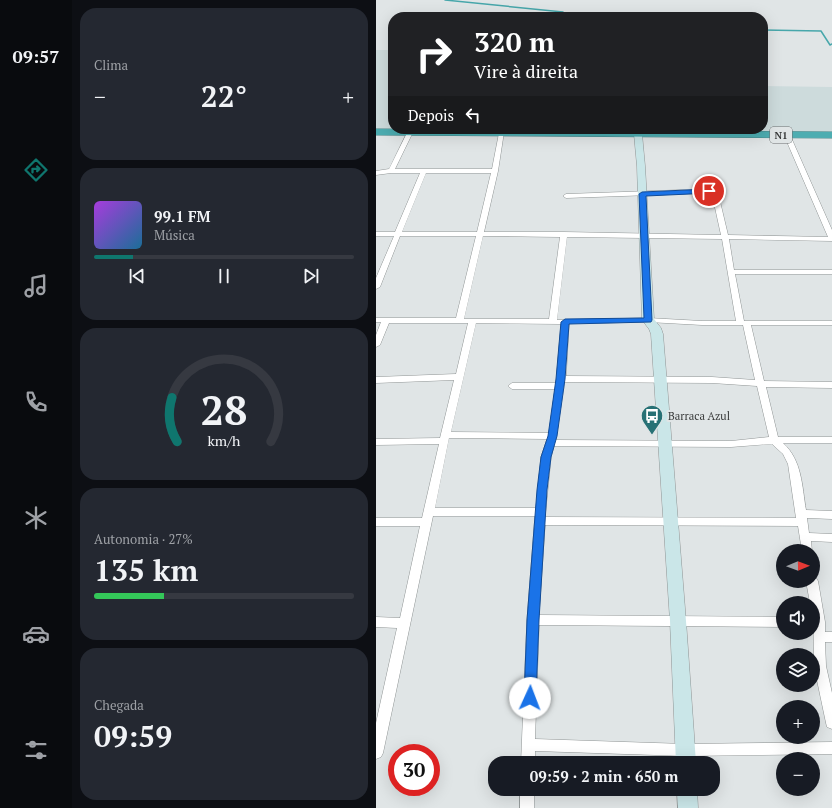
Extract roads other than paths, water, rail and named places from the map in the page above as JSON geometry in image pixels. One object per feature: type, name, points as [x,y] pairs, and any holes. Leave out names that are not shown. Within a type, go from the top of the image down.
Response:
[{"type":"highway","name":"N1","points":[[376,132],[388,132]]},
{"type":"highway","name":"N1","points":[[638,134],[832,135]]},
{"type":"street","points":[[391,171],[409,134]]},
{"type":"street","points":[[459,320],[495,171],[502,134]]},
{"type":"street","points":[[638,134],[645,235],[648,320],[655,328],[657,334],[678,621],[685,756]]},
{"type":"street","points":[[376,234],[564,234],[832,238],[787,135]]},
{"type":"street","points":[[376,287],[424,171]]},
{"type":"street","points":[[376,172],[495,171]]},
{"type":"street","points":[[566,196],[709,191],[715,193],[721,215],[731,272],[743,323],[774,440],[787,452],[793,464],[806,544]]},
{"type":"street","points":[[553,322],[564,234]]},
{"type":"street","points":[[731,272],[832,272]]},
{"type":"street","points":[[376,320],[565,322],[648,320],[743,323],[832,323]]},
{"type":"street","points":[[376,345],[386,320]]},
{"type":"street","points":[[377,747],[445,438],[473,321]]},
{"type":"street","points":[[528,756],[533,620],[542,490],[546,457],[552,440],[560,383],[565,322]]},
{"type":"street","points":[[376,380],[460,377]]},
{"type":"street","points":[[512,386],[660,380],[759,382],[771,385],[832,385]]},
{"type":"street","points":[[376,442],[445,438],[665,444],[731,444],[774,440],[832,440]]},
{"type":"street","points":[[376,522],[428,517],[541,517],[670,522],[801,518],[832,514]]},
{"type":"street","points":[[805,537],[832,538]]},
{"type":"street","points":[[533,620],[776,622]]},
{"type":"street","points":[[376,622],[404,623]]},
{"type":"street","points":[[820,637],[832,637]]},
{"type":"street","points":[[819,640],[820,666],[832,723]]},
{"type":"street","points":[[528,745],[685,756],[832,748]]},
{"type":"street","points":[[527,796],[527,808]]},
{"type":"street","points":[[687,796],[688,808]]},
{"type":"waterway","points":[[445,0],[563,12]]},
{"type":"waterway","points":[[768,30],[821,31],[830,45],[832,44]]},
{"type":"place","name":"Barraca Azul","points":[[652,436]]}]
